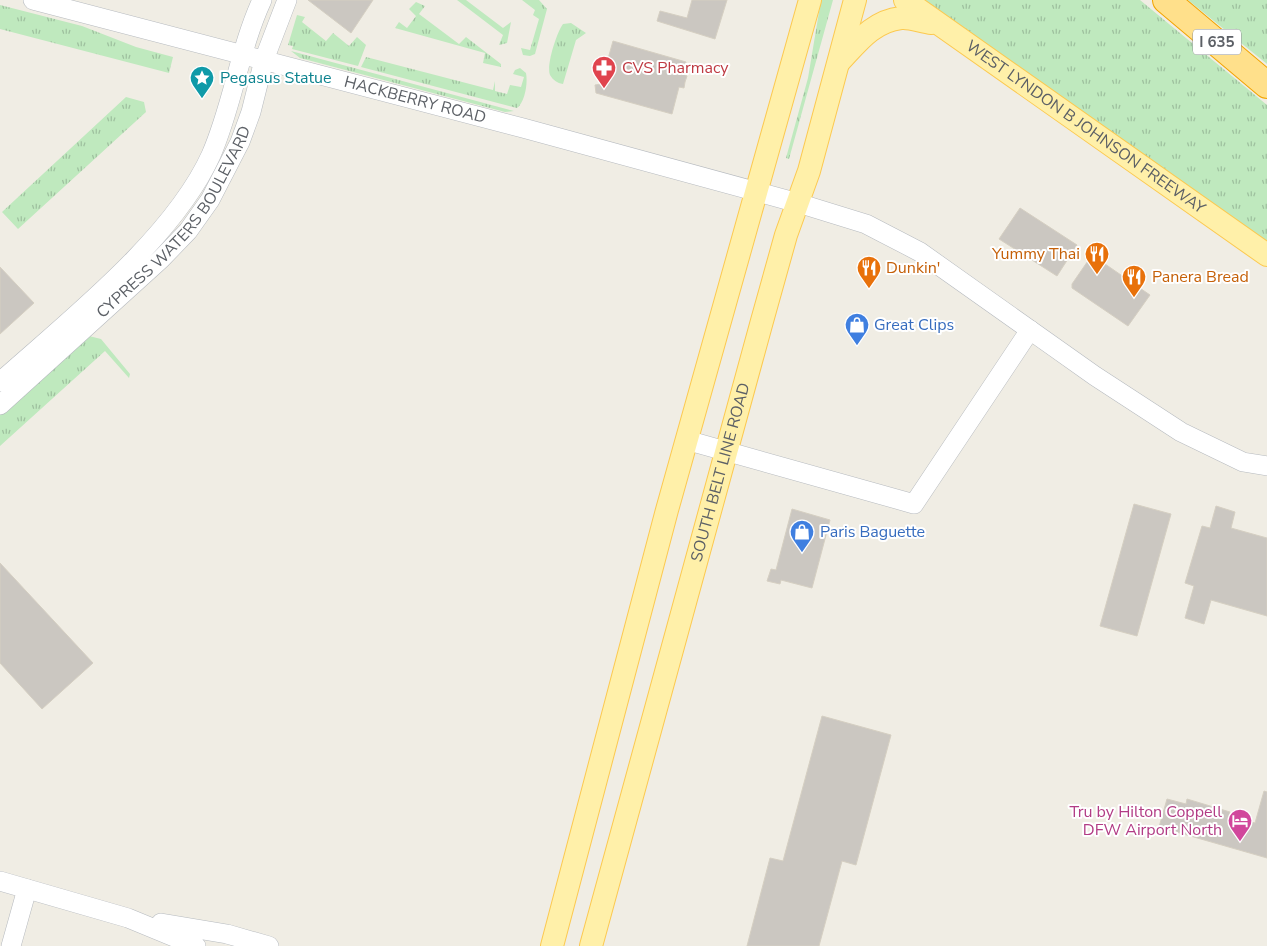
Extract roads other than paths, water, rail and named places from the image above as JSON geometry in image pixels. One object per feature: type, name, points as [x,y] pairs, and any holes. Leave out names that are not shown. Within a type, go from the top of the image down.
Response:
[{"type":"highway","name":"I 635","points":[[1166,0],[1267,84]]},
{"type":"main road","points":[[552,946],[686,440],[810,0]]},
{"type":"main road","name":"SOUTH BELT LINE ROAD","points":[[591,946],[784,245],[840,62],[855,0]]},
{"type":"main road","name":"WEST LYNDON B JOHNSON FREEWAY","points":[[904,0],[1267,254]]},
{"type":"main road","points":[[840,62],[871,29],[885,23],[901,18],[939,24]]},
{"type":"street","name":"HACKBERRY ROAD","points":[[33,0],[523,128],[798,203],[866,224],[920,252],[1095,376],[1182,432],[1243,462],[1267,466]]},
{"type":"street","name":"CYPRESS WATERS BOULEVARD","points":[[0,405],[87,315],[175,214],[195,184],[210,156],[228,111],[242,54],[262,0]]},
{"type":"street","name":"CYPRESS WATERS BOULEVARD","points":[[0,382],[87,315],[188,231],[210,200],[240,142],[251,112],[264,60],[287,0]]},
{"type":"street","points":[[686,440],[914,504],[1030,330]]},
{"type":"street","points":[[0,881],[128,918],[196,946]]},
{"type":"street","points":[[11,946],[27,889]]},
{"type":"street","points":[[128,918],[227,934],[269,946]]},
{"type":"place","name":"CVS Pharmacy","points":[[604,89]]},
{"type":"place","name":"Pegasus Statue","points":[[202,99]]},
{"type":"place","name":"Yummy Thai","points":[[1097,275]]},
{"type":"place","name":"Dunkin'","points":[[869,289]]},
{"type":"place","name":"Panera Bread","points":[[1134,298]]},
{"type":"place","name":"Great Clips","points":[[857,346]]},
{"type":"place","name":"Paris Baguette","points":[[802,553]]},
{"type":"place","name":"Tru by Hilton Coppell DFW Airport North","points":[[1240,842]]}]
